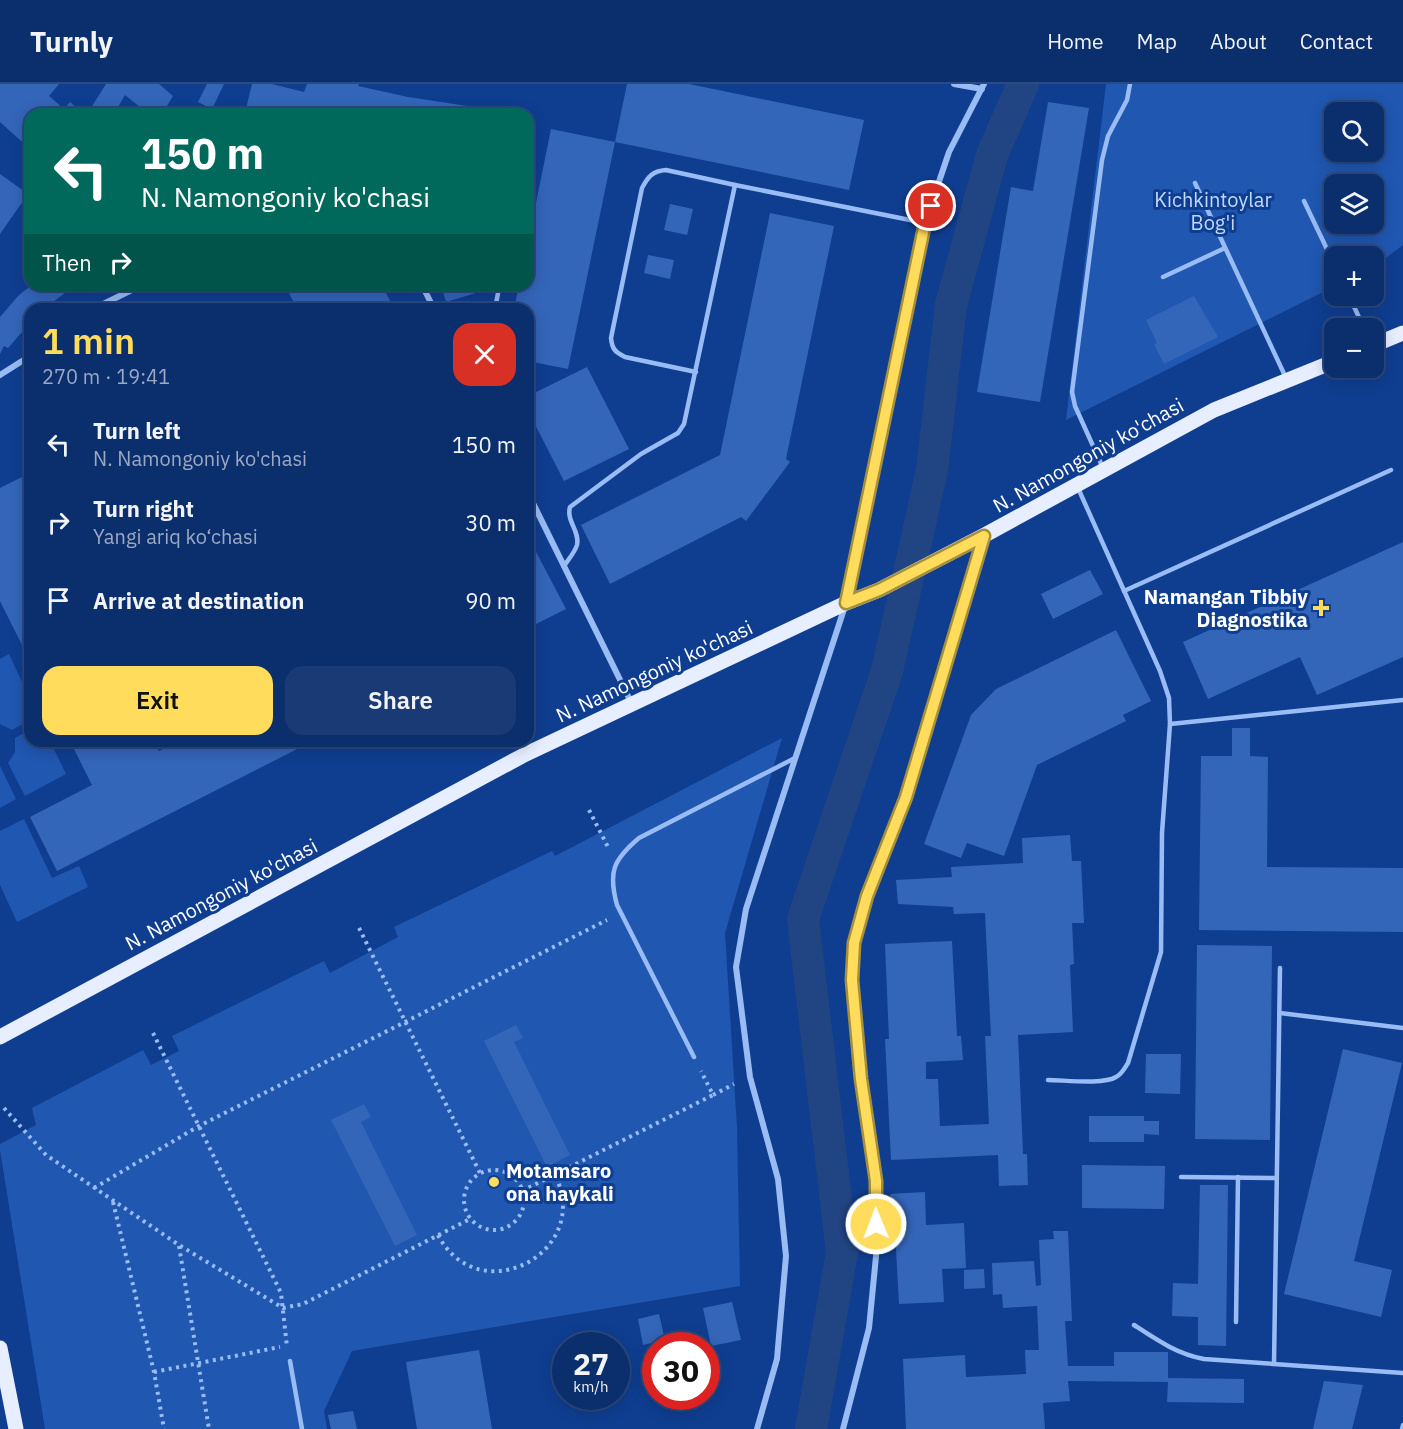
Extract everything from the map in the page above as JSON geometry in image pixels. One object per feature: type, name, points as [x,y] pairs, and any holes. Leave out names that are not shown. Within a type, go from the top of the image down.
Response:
[{"type":"main road","points":[[1384,341],[1403,333]]},
{"type":"main road","name":"N. Namongoniy ko'chasi","points":[[0,1037],[524,755],[846,603],[879,590],[984,536],[1214,410],[1324,365]]},
{"type":"main road","points":[[0,1348],[16,1429]]},
{"type":"street","points":[[757,1429],[777,1359],[786,1256],[778,1179],[750,1077],[736,967],[746,909],[798,756],[846,603],[925,223],[949,152],[983,87],[954,84]]},
{"type":"street","points":[[105,303],[130,291]]},
{"type":"street","points":[[0,375],[24,360]]},
{"type":"street","points":[[534,505],[632,704]]},
{"type":"street","points":[[843,1429],[869,1328],[877,1246],[876,1181],[861,1079],[852,980],[854,943],[867,896],[906,797],[984,536]]},
{"type":"lane","points":[[1104,470],[1075,406],[1073,383],[1102,160],[1108,136],[1127,100],[1130,84]]},
{"type":"lane","points":[[696,372],[625,357],[616,353],[612,346],[611,338],[632,234],[642,188],[648,176],[656,171],[666,171],[925,223]]},
{"type":"lane","points":[[1195,183],[1287,380]]},
{"type":"lane","points":[[564,566],[577,547],[578,538],[568,514],[570,507],[641,454],[678,433],[684,424],[735,185]]},
{"type":"lane","points":[[1304,201],[1325,246]]},
{"type":"lane","points":[[1163,277],[1225,248]]},
{"type":"lane","points":[[1124,591],[1390,470]]},
{"type":"lane","points":[[1048,1080],[1114,1079],[1122,1072],[1128,1063],[1161,952],[1162,833],[1170,724],[1169,698],[1160,671],[1076,485]]},
{"type":"lane","points":[[1170,724],[1403,700]]},
{"type":"lane","points":[[694,1057],[621,913],[611,885],[616,863],[624,851],[639,838],[798,756]]},
{"type":"lane","points":[[1274,1364],[1280,968]]},
{"type":"lane","points":[[1280,1013],[1403,1028]]},
{"type":"lane","points":[[1181,1177],[1277,1178]]},
{"type":"lane","points":[[1236,1322],[1238,1178]]},
{"type":"lane","points":[[1134,1325],[1164,1345],[1186,1355],[1204,1359],[1403,1372]]},
{"type":"lane","points":[[290,1361],[302,1429]]},
{"type":"path","points":[[590,810],[616,863]]},
{"type":"path","points":[[94,1188],[199,1126],[621,913]]},
{"type":"path","points":[[359,928],[480,1173]]},
{"type":"path","points":[[153,1033],[281,1293],[286,1345],[290,1361]]},
{"type":"path","points":[[522,1191],[713,1095],[694,1057]]},
{"type":"path","points":[[4,1108],[46,1155],[179,1245],[283,1308],[303,1304],[470,1219]]},
{"type":"path","points":[[492,1169],[503,1170],[514,1176],[522,1191],[523,1209],[517,1220],[508,1227],[496,1231],[484,1229],[466,1214],[463,1202],[465,1190],[470,1180],[480,1173],[492,1169]]},
{"type":"path","points":[[438,1236],[455,1257],[471,1267],[489,1271],[508,1271],[526,1264],[542,1253],[554,1239],[561,1221],[563,1203],[555,1175]]},
{"type":"path","points":[[113,1200],[154,1372],[164,1429]]},
{"type":"path","points":[[179,1245],[209,1429]]},
{"type":"path","points":[[154,1372],[286,1345]]},
{"type":"green space","name":"Kichkintoylar Bog'i","points":[[1106,84],[1403,84],[1403,245],[1384,259],[1384,246],[1324,246],[1324,291],[1066,420]]},
{"type":"green space","points":[[9,654],[24,686],[24,723],[12,730],[0,724],[0,659]]},
{"type":"green space","points":[[24,733],[24,747],[53,747],[66,774],[25,796],[8,763],[15,752],[15,738]]},
{"type":"green space","points":[[782,738],[725,933],[737,1128],[740,1286],[352,1351],[324,1411],[327,1429],[45,1429],[0,1150],[0,1144],[36,1125],[32,1108],[143,1050],[151,1065],[179,1051],[172,1036],[324,961],[330,973],[398,937],[394,927],[552,851],[555,856]]},
{"type":"green space","points":[[0,766],[16,799],[0,808]]},
{"type":"green space","points":[[24,819],[52,878],[79,866],[88,887],[17,922],[0,885],[0,831]]},
{"type":"building","points":[[0,84],[59,84],[49,96],[63,108],[24,108],[24,144],[0,122]]},
{"type":"building","points":[[106,84],[159,84],[173,96],[166,108],[140,108],[125,95],[117,108],[91,108]]},
{"type":"building","points":[[207,84],[224,84],[212,108],[198,102]]},
{"type":"building","points":[[252,84],[272,84],[304,92],[307,84],[359,84],[358,86],[408,97],[480,108],[246,108]]},
{"type":"building","points":[[627,84],[689,84],[864,120],[849,190],[615,142]]},
{"type":"building","points":[[70,102],[77,108],[65,108]]},
{"type":"building","points":[[1048,102],[1089,108],[1040,402],[977,392],[1011,187],[1033,191]]},
{"type":"building","points":[[551,129],[615,142],[568,369],[534,362],[534,303],[515,303],[518,291],[534,291],[534,213]]},
{"type":"building","points":[[0,174],[24,191],[24,200],[0,234]]},
{"type":"building","points":[[670,204],[693,209],[687,235],[664,230]]},
{"type":"building","points":[[770,213],[834,226],[786,459],[790,462],[746,521],[741,517],[610,584],[581,525],[720,455]]},
{"type":"building","points":[[648,255],[674,260],[670,279],[644,273]]},
{"type":"building","points":[[24,291],[67,291],[52,303],[24,303],[24,330],[8,348],[4,346],[0,354],[0,317]]},
{"type":"building","points":[[293,291],[385,291],[391,303],[294,303],[289,293]]},
{"type":"building","points":[[443,291],[479,291],[479,292],[446,302]]},
{"type":"building","points":[[1194,296],[1218,337],[1164,364],[1146,320]]},
{"type":"building","points":[[587,367],[629,449],[564,481],[534,423],[534,393]]},
{"type":"building","points":[[22,477],[24,481],[24,649],[0,601],[0,488]]},
{"type":"building","points":[[1403,542],[1403,657],[1317,695],[1300,657],[1208,699],[1183,642]]},
{"type":"building","points":[[534,548],[566,609],[534,625]]},
{"type":"building","points":[[1090,570],[1103,594],[1053,619],[1041,594]]},
{"type":"building","points":[[1116,630],[1151,701],[1123,715],[1126,721],[1037,765],[1004,856],[967,843],[961,858],[924,844],[971,715],[996,689]]},
{"type":"building","points":[[1232,728],[1250,728],[1250,756],[1268,757],[1267,867],[1403,868],[1403,932],[1199,930],[1201,756],[1232,756]]},
{"type":"building","points":[[73,747],[157,747],[159,751],[167,747],[301,747],[57,871],[30,817],[92,785]]},
{"type":"building","points":[[1070,835],[1072,861],[1081,861],[1084,923],[1072,923],[1074,964],[1070,965],[1073,1032],[1018,1035],[1023,1154],[1027,1154],[1028,1185],[999,1186],[998,1155],[891,1160],[885,1039],[889,1039],[885,944],[952,941],[957,1036],[961,1036],[963,1060],[926,1062],[926,1079],[938,1079],[940,1126],[989,1124],[985,1036],[991,1036],[985,913],[954,914],[953,907],[898,904],[896,880],[952,877],[951,867],[1023,863],[1022,838]]},
{"type":"building","points":[[1197,945],[1272,946],[1270,1140],[1195,1139]]},
{"type":"building","points":[[516,1025],[523,1038],[514,1042],[570,1155],[547,1167],[484,1041]]},
{"type":"building","points":[[1343,1049],[1402,1063],[1354,1261],[1392,1270],[1381,1317],[1284,1294]]},
{"type":"building","points":[[1146,1054],[1181,1054],[1180,1094],[1145,1093]]},
{"type":"building","points":[[364,1104],[371,1117],[361,1122],[417,1235],[395,1246],[331,1120]]},
{"type":"building","points":[[1089,1116],[1144,1116],[1144,1121],[1159,1121],[1159,1135],[1144,1134],[1144,1142],[1089,1142]]},
{"type":"building","points":[[1082,1165],[1165,1166],[1164,1209],[1082,1208]]},
{"type":"building","points":[[1200,1185],[1228,1185],[1226,1346],[1198,1345],[1198,1317],[1172,1316],[1173,1283],[1198,1284]]},
{"type":"building","points":[[925,1192],[926,1225],[964,1223],[966,1268],[942,1269],[944,1302],[899,1304],[895,1230],[892,1230],[890,1194]]},
{"type":"building","points":[[1053,1231],[1068,1231],[1072,1321],[1065,1321],[1068,1366],[1114,1366],[1114,1352],[1168,1352],[1168,1378],[1244,1379],[1244,1403],[1167,1402],[1168,1382],[1068,1381],[1070,1401],[1043,1403],[1045,1429],[906,1429],[903,1359],[965,1355],[966,1377],[1026,1374],[1025,1350],[1039,1350],[1037,1306],[1003,1308],[1002,1294],[993,1295],[992,1263],[1034,1261],[1036,1286],[1041,1285],[1039,1240],[1054,1239]]},
{"type":"building","points":[[984,1269],[985,1288],[964,1289],[964,1270]]},
{"type":"building","points":[[732,1302],[741,1340],[720,1344],[720,1332],[708,1332],[703,1308]]},
{"type":"building","points":[[659,1314],[663,1332],[642,1332],[642,1340],[638,1319]]},
{"type":"building","points":[[479,1350],[492,1429],[417,1429],[406,1362]]},
{"type":"building","points":[[1324,1381],[1363,1385],[1352,1429],[1313,1429]]},
{"type":"building","points":[[353,1411],[357,1429],[331,1429],[328,1415]]},
{"type":"waterway","points":[[811,1429],[842,1252],[803,919],[887,671],[932,470],[951,305],[992,155],[1023,84]]},
{"type":"place","name":"Namangan Tibbiy Diagnostika","points":[[1321,608]]},
{"type":"place","name":"Motamsaro ona haykali","points":[[494,1182]]},
{"type":"route","points":[[876,1224],[876,1181],[861,1079],[852,980],[854,943],[867,896],[906,797],[984,536],[879,590],[846,603],[925,223],[931,206]]}]
